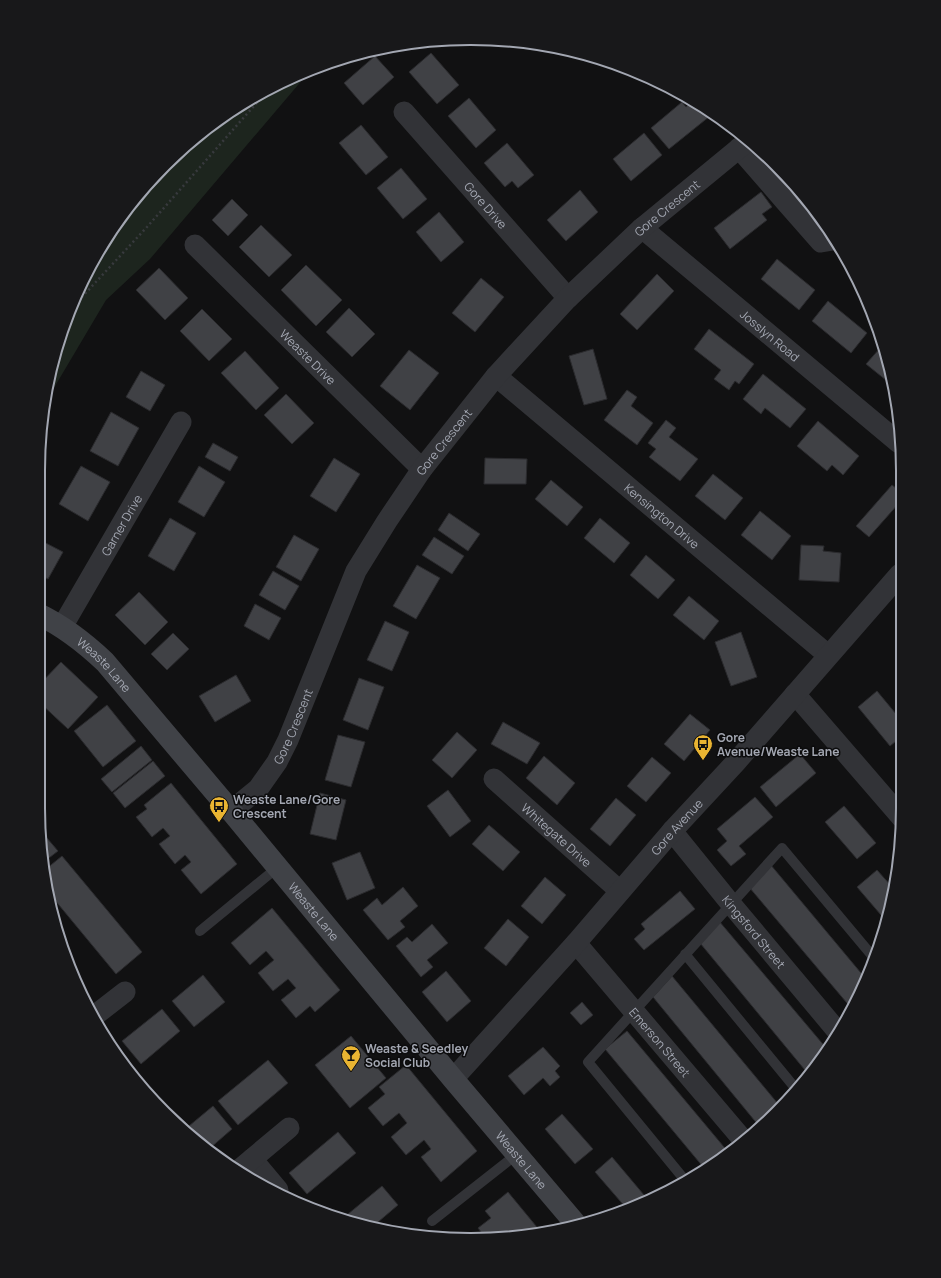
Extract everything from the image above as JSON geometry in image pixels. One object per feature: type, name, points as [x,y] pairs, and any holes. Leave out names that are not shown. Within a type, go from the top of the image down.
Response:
[{"type":"main road","name":"Weaste Lane","points":[[45,618],[62,628],[92,650],[105,662],[573,1221]]},
{"type":"street","name":"Gore Drive","points":[[404,112],[568,298]]},
{"type":"street","name":"Gore Crescent","points":[[231,811],[258,789],[277,762],[288,740],[356,571],[386,521],[422,469],[496,376],[568,298],[642,228],[743,144]]},
{"type":"street","points":[[746,147],[821,242],[828,241]]},
{"type":"street","name":"Josslyn Road","points":[[642,228],[895,438]]},
{"type":"street","name":"Weaste Drive","points":[[195,245],[422,469]]},
{"type":"street","name":"Kensington Drive","points":[[496,376],[828,655]]},
{"type":"street","name":"Garner Drive","points":[[62,628],[181,422]]},
{"type":"street","name":"Gore Avenue","points":[[453,1079],[576,944],[672,831],[896,578]]},
{"type":"street","points":[[795,694],[896,811]]},
{"type":"street","name":"Whitegate Drive","points":[[494,779],[620,891]]},
{"type":"street","name":"Kingsford Street","points":[[672,831],[834,1028]]},
{"type":"street","name":"Emerson Street","points":[[576,944],[740,1136]]},
{"type":"street","points":[[96,1010],[125,992]]},
{"type":"street","points":[[266,1180],[246,1164],[289,1128]]},
{"type":"lane","points":[[682,1177],[588,1062],[782,848],[870,953]]},
{"type":"lane","points":[[200,930],[278,868]]},
{"type":"lane","points":[[685,954],[793,1085]]},
{"type":"lane","points":[[432,1221],[517,1154]]},
{"type":"path","points":[[82,297],[147,227],[257,103]]},
{"type":"shaded area","points":[[303,79],[150,259],[106,300],[53,390],[59,360],[77,308],[102,258],[133,211],[170,170],[211,133],[258,102]]},
{"type":"shaded area","points":[[801,203],[823,233],[819,236],[793,210]]},
{"type":"building","points":[[431,53],[459,85],[437,104],[409,72]]},
{"type":"building","points":[[375,56],[394,77],[363,105],[344,83]]},
{"type":"building","points":[[469,98],[496,130],[476,148],[448,116]]},
{"type":"building","points":[[682,102],[686,107],[688,105],[708,118],[669,149],[651,128]]},
{"type":"building","points":[[361,125],[388,157],[366,175],[339,143]]},
{"type":"building","points":[[644,133],[662,155],[631,181],[613,159]]},
{"type":"building","points":[[507,143],[534,175],[518,188],[512,181],[505,187],[484,163]]},
{"type":"building","points":[[401,168],[427,199],[403,219],[377,188]]},
{"type":"building","points":[[580,190],[598,212],[566,241],[547,220]]},
{"type":"building","points":[[761,192],[772,207],[762,214],[767,220],[730,249],[714,228]]},
{"type":"building","points":[[232,199],[248,215],[228,236],[212,220]]},
{"type":"building","points":[[439,212],[464,242],[441,262],[416,232]]},
{"type":"building","points":[[261,225],[292,255],[269,277],[239,247]]},
{"type":"building","points":[[777,259],[815,290],[799,310],[761,279]]},
{"type":"building","points":[[306,265],[342,300],[316,326],[281,290]]},
{"type":"building","points":[[159,268],[188,298],[165,320],[136,290]]},
{"type":"building","points":[[657,274],[674,291],[637,330],[620,314]]},
{"type":"building","points":[[481,278],[504,297],[475,332],[452,313]]},
{"type":"building","points":[[828,301],[867,333],[851,353],[812,321]]},
{"type":"building","points":[[349,308],[375,334],[352,357],[326,332]]},
{"type":"building","points":[[202,309],[232,339],[209,361],[180,331]]},
{"type":"building","points":[[709,329],[754,364],[739,384],[735,381],[729,390],[714,379],[721,370],[694,349]]},
{"type":"building","points":[[593,349],[607,399],[584,405],[569,356]]},
{"type":"building","points":[[409,350],[439,373],[410,410],[380,386]]},
{"type":"building","points":[[878,350],[887,381],[866,364]]},
{"type":"building","points":[[245,351],[279,388],[256,410],[221,373]]},
{"type":"building","points":[[141,371],[165,385],[150,411],[126,397]]},
{"type":"building","points":[[763,374],[806,409],[790,428],[765,408],[761,414],[743,399]]},
{"type":"building","points":[[627,390],[637,397],[631,406],[653,423],[637,445],[604,420]]},
{"type":"building","points":[[286,394],[314,423],[292,444],[264,415]]},
{"type":"building","points":[[111,412],[139,428],[118,466],[90,451]]},
{"type":"building","points":[[666,420],[676,428],[669,437],[698,459],[680,481],[649,457],[656,449],[648,443]]},
{"type":"building","points":[[818,421],[859,456],[843,475],[832,465],[827,471],[797,446]]},
{"type":"building","points":[[213,443],[238,457],[230,471],[205,457]]},
{"type":"building","points":[[334,458],[360,474],[336,512],[310,496]]},
{"type":"building","points":[[485,458],[527,459],[526,484],[484,484]]},
{"type":"building","points":[[81,466],[110,482],[88,521],[59,504]]},
{"type":"building","points":[[199,466],[225,482],[204,517],[178,502]]},
{"type":"building","points":[[713,474],[743,498],[725,520],[695,496]]},
{"type":"building","points":[[551,480],[583,507],[567,526],[535,499]]},
{"type":"building","points":[[892,485],[896,488],[896,507],[869,537],[856,526]]},
{"type":"building","points":[[760,511],[791,536],[772,560],[741,535]]},
{"type":"building","points":[[449,513],[480,534],[468,551],[438,530]]},
{"type":"building","points":[[170,518],[196,533],[174,571],[148,556]]},
{"type":"building","points":[[600,518],[630,543],[614,563],[584,538]]},
{"type":"building","points":[[294,535],[319,549],[301,581],[276,567]]},
{"type":"building","points":[[434,537],[464,556],[452,574],[422,555]]},
{"type":"building","points":[[45,543],[63,552],[48,579],[45,578]]},
{"type":"building","points":[[801,545],[824,546],[823,551],[841,553],[839,582],[799,580]]},
{"type":"building","points":[[646,555],[675,580],[658,599],[630,575]]},
{"type":"building","points":[[417,565],[440,578],[416,619],[393,606]]},
{"type":"building","points":[[273,571],[299,586],[285,610],[259,595]]},
{"type":"building","points":[[139,592],[168,622],[145,645],[115,615]]},
{"type":"building","points":[[689,596],[719,621],[704,640],[673,615]]},
{"type":"building","points":[[255,604],[281,618],[269,640],[244,626]]},
{"type":"building","points":[[385,621],[409,632],[392,671],[367,660]]},
{"type":"building","points":[[741,632],[757,677],[731,686],[715,642]]},
{"type":"building","points":[[173,633],[189,649],[167,670],[151,654]]},
{"type":"building","points":[[61,662],[98,697],[68,729],[45,708],[45,679]]},
{"type":"building","points":[[236,675],[251,701],[215,722],[199,696]]},
{"type":"building","points":[[359,678],[384,687],[368,730],[343,720]]},
{"type":"building","points":[[877,691],[896,714],[896,741],[890,746],[858,707]]},
{"type":"building","points":[[107,705],[136,741],[103,767],[74,731]]},
{"type":"building","points":[[690,714],[710,730],[684,761],[664,744]]},
{"type":"building","points":[[503,722],[540,743],[527,764],[491,744]]},
{"type":"building","points":[[457,732],[477,750],[452,778],[432,760]]},
{"type":"building","points":[[338,735],[365,742],[351,787],[325,780]]},
{"type":"building","points":[[141,746],[152,760],[112,792],[101,779]]},
{"type":"building","points":[[800,754],[816,773],[776,807],[760,787]]},
{"type":"building","points":[[544,756],[575,783],[557,805],[526,778]]},
{"type":"building","points":[[652,757],[671,773],[646,802],[627,786]]},
{"type":"building","points":[[153,761],[165,776],[125,808],[113,793]]},
{"type":"building","points":[[171,783],[237,864],[201,894],[181,870],[191,862],[185,855],[175,864],[159,844],[170,836],[163,828],[152,837],[136,817],[147,809],[144,805]]},
{"type":"building","points":[[448,790],[471,821],[450,837],[427,806]]},
{"type":"building","points":[[320,793],[346,800],[336,840],[310,834]]},
{"type":"building","points":[[755,797],[773,817],[739,846],[746,854],[731,866],[717,850],[727,841],[717,829]]},
{"type":"building","points":[[616,798],[636,815],[610,846],[590,829]]},
{"type":"building","points":[[844,806],[876,843],[857,859],[825,822]]},
{"type":"building","points":[[489,825],[520,852],[503,871],[472,844]]},
{"type":"building","points":[[46,837],[58,851],[48,858]]},
{"type":"building","points":[[360,852],[375,888],[347,900],[332,863]]},
{"type":"building","points":[[62,856],[142,952],[116,974],[55,900],[49,866]]},
{"type":"building","points":[[770,864],[862,974],[848,1004],[749,887]]},
{"type":"building","points":[[877,870],[889,884],[882,917],[857,887]]},
{"type":"building","points":[[545,877],[566,895],[542,924],[521,906]]},
{"type":"building","points":[[403,887],[418,906],[400,921],[405,927],[388,940],[363,910],[377,898],[382,905]]},
{"type":"building","points":[[680,891],[695,909],[644,950],[634,939],[645,929],[641,924]]},
{"type":"building","points":[[272,908],[340,990],[315,1012],[310,1006],[296,1018],[281,1000],[296,988],[288,979],[273,991],[258,973],[274,960],[266,951],[250,965],[231,943]]},
{"type":"building","points":[[508,919],[529,937],[506,966],[484,948]]},
{"type":"building","points":[[719,921],[823,1045],[805,1070],[700,943]]},
{"type":"building","points":[[432,924],[448,943],[427,960],[433,967],[421,977],[396,946],[407,937],[412,942]]},
{"type":"building","points":[[446,971],[471,1001],[447,1022],[422,992]]},
{"type":"building","points":[[203,975],[225,1002],[194,1027],[172,1001]]},
{"type":"building","points":[[672,976],[777,1102],[756,1122],[653,997]]},
{"type":"building","points":[[582,1002],[593,1015],[581,1025],[570,1013]]},
{"type":"building","points":[[162,1009],[180,1031],[141,1064],[122,1041]]},
{"type":"building","points":[[627,1031],[725,1148],[701,1165],[605,1049]]},
{"type":"building","name":"Weaste & Seedley Social Club","points":[[351,1036],[386,1078],[350,1108],[315,1065]]},
{"type":"building","points":[[543,1047],[560,1066],[555,1071],[560,1077],[550,1086],[543,1078],[524,1095],[508,1076]]},
{"type":"building","points":[[268,1060],[288,1083],[238,1125],[218,1101]]},
{"type":"building","points":[[406,1065],[477,1151],[441,1182],[421,1157],[431,1149],[424,1140],[406,1155],[391,1137],[407,1123],[399,1113],[383,1126],[368,1108],[385,1094],[379,1087]]},
{"type":"building","points":[[213,1106],[232,1129],[212,1146],[189,1126]]},
{"type":"building","points":[[562,1114],[593,1149],[575,1164],[545,1129]]},
{"type":"building","points":[[338,1132],[356,1153],[307,1194],[289,1173]]},
{"type":"building","points":[[612,1157],[644,1195],[623,1204],[595,1172]]},
{"type":"building","points":[[382,1186],[398,1205],[377,1223],[347,1215]]},
{"type":"building","points":[[508,1192],[537,1227],[481,1233],[478,1228],[491,1218],[485,1211]]},
{"type":"place","name":"Gore Avenue/Weaste Lane","points":[[703,761]]},
{"type":"place","name":"Weaste Lane/Gore Crescent","points":[[219,823]]},
{"type":"place","name":"Weaste & Seedley Social Club","points":[[351,1072]]}]
